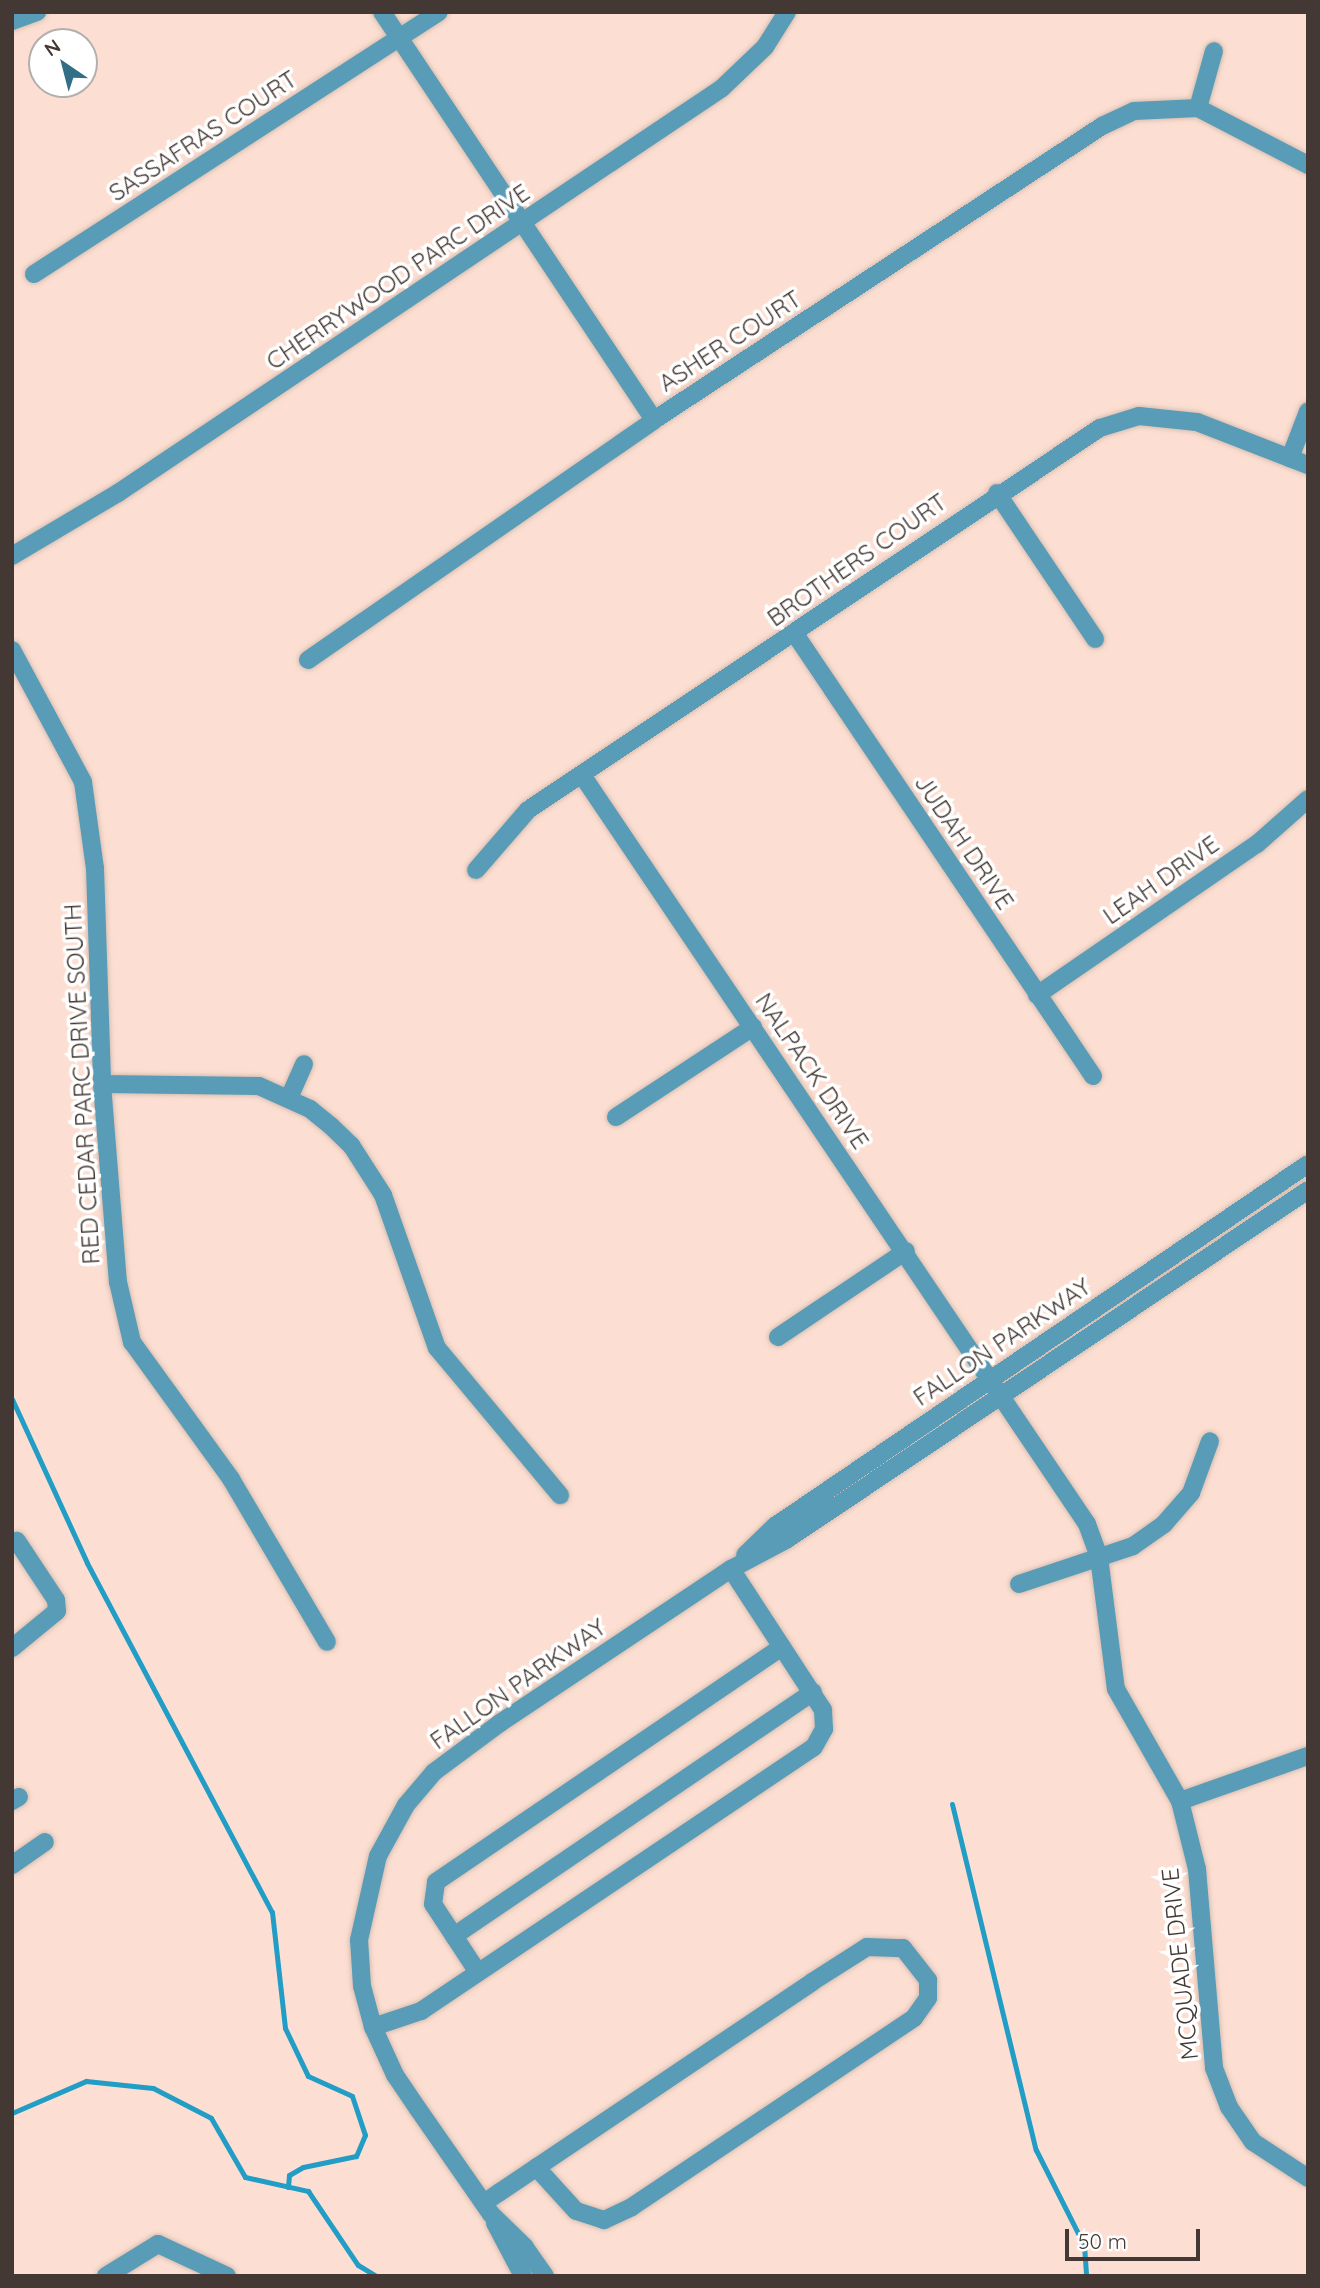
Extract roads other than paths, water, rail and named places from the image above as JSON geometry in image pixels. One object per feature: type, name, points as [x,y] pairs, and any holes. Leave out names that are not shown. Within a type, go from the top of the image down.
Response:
[{"type":"street","points":[[12,21],[37,12]]},
{"type":"street","points":[[382,12],[654,420]]},
{"type":"street","name":"SASSAFRAS COURT","points":[[34,274],[439,12]]},
{"type":"street","name":"CHERRYWOOD PARC DRIVE","points":[[12,556],[130,485],[722,88],[765,47],[787,12]]},
{"type":"street","points":[[1214,51],[1198,108],[1308,165]]},
{"type":"street","name":"ASHER COURT","points":[[308,660],[654,420],[1102,127],[1134,111],[1198,108]]},
{"type":"street","points":[[1290,458],[1308,411]]},
{"type":"street","name":"BROTHERS COURT","points":[[475,870],[528,810],[795,634],[997,493],[1100,428],[1139,416],[1197,422],[1308,465]]},
{"type":"street","points":[[997,493],[1095,639]]},
{"type":"street","name":"JUDAH DRIVE","points":[[795,634],[1093,1076]]},
{"type":"street","name":"RED CEDAR PARC DRIVE SOUTH","points":[[12,650],[83,782],[95,868],[102,1084],[118,1282],[132,1342],[231,1479],[327,1643]]},
{"type":"street","name":"NALPACK DRIVE","points":[[582,775],[1001,1395]]},
{"type":"street","name":"LEAH DRIVE","points":[[1037,995],[1257,844],[1308,799]]},
{"type":"street","points":[[616,1117],[753,1027]]},
{"type":"street","points":[[289,1098],[304,1064]]},
{"type":"street","points":[[102,1084],[259,1086],[289,1098],[351,1144],[383,1195],[437,1348],[560,1495]]},
{"type":"street","name":"FALLON PARKWAY","points":[[731,1569],[775,1526],[1308,1164]]},
{"type":"street","name":"FALLON PARKWAY","points":[[523,2276],[488,2209],[395,2075],[373,2027],[362,1986],[361,1929],[377,1856],[406,1805],[434,1772],[467,1745],[731,1569],[786,1540],[1308,1190]]},
{"type":"street","points":[[778,1337],[906,1251]]},
{"type":"street","name":"MCQUADE DRIVE","points":[[1001,1395],[1087,1524],[1099,1558],[1116,1689],[1180,1801],[1197,1869],[1214,2068],[1229,2107],[1253,2142],[1308,2178]]},
{"type":"street","points":[[1019,1584],[1133,1546],[1164,1524],[1192,1493],[1210,1441]]},
{"type":"street","points":[[12,1648],[57,1611],[56,1601],[14,1540]]},
{"type":"street","points":[[373,2027],[421,2011],[814,1747],[824,1729],[822,1710],[813,1692],[731,1569]]},
{"type":"street","points":[[477,1972],[433,1905],[436,1882],[782,1647]]},
{"type":"street","points":[[454,1936],[813,1692]]},
{"type":"street","points":[[1180,1801],[1308,1756]]},
{"type":"street","points":[[12,1866],[45,1842]]},
{"type":"street","points":[[488,2209],[536,2167],[867,1947],[903,1948],[928,1980],[928,1998],[914,2018],[632,2207],[604,2220],[576,2211],[536,2167]]},
{"type":"street","name":"FALLON PARKWAY","points":[[488,2209],[525,2247],[545,2276]]},
{"type":"street","points":[[106,2276],[158,2244],[227,2276]]},
{"type":"waterway","points":[[12,1399],[87,1563],[272,1912],[285,2028],[308,2076],[352,2096],[365,2135],[356,2156],[303,2167],[289,2175],[288,2187]]},
{"type":"waterway","points":[[952,1804],[1036,2150],[1084,2245],[1086,2276]]},
{"type":"waterway","points":[[12,2113],[86,2081],[153,2088],[211,2118],[245,2177],[308,2191],[358,2265],[376,2276]]}]
